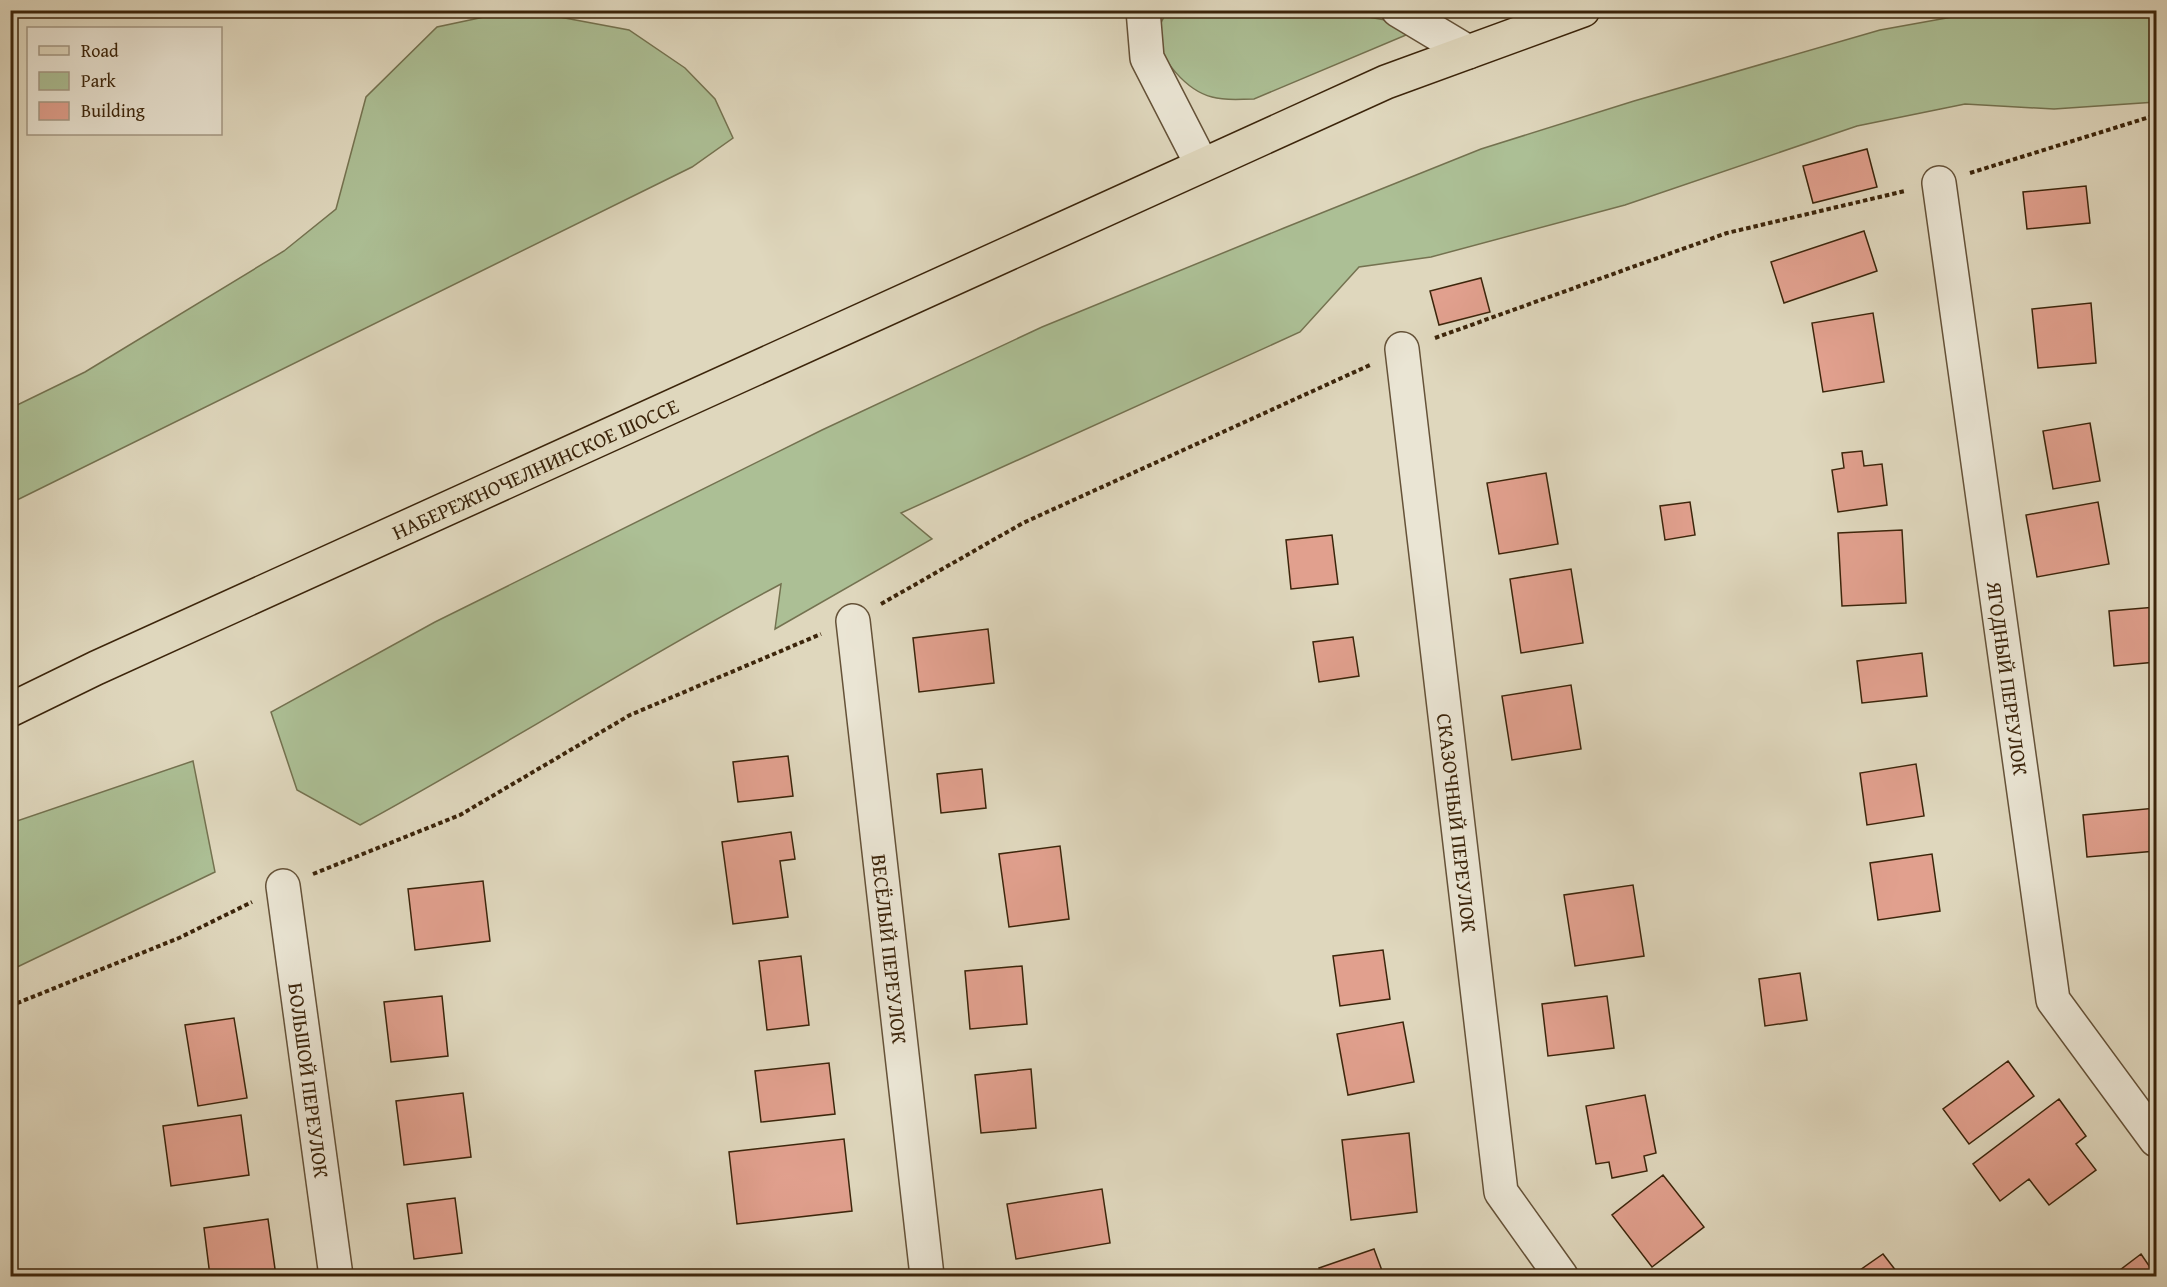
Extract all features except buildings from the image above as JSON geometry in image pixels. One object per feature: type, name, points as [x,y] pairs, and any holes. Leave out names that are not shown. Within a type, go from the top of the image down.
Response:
[{"type":"main road","name":"НАБЕРЕЖНОЧЕЛНИНСКОЕ ШОССЕ","points":[[10,710],[107,663],[1386,82],[1583,10]]},
{"type":"street","points":[[1143,10],[1147,58],[1202,165]]},
{"type":"street","points":[[1398,10],[1468,52]]},
{"type":"street","name":"ЯГОДНЫЙ ПЕРЕУЛОК","points":[[1939,183],[2053,1000],[2157,1140]]},
{"type":"street","name":"СКАЗОЧНЫЙ ПЕРЕУЛОК","points":[[1402,350],[1501,1192],[1561,1276]]},
{"type":"street","name":"ВЕСЁЛЫЙ ПЕРЕУЛОК","points":[[853,621],[927,1276]]},
{"type":"street","name":"БОЛЬШОЙ ПЕРЕУЛОК","points":[[283,886],[336,1276]]},
{"type":"path","points":[[10,1006],[179,938],[283,886],[460,815],[630,715],[853,621],[1023,524],[1402,350],[1727,233],[1939,183],[2157,115]]},
{"type":"green space","points":[[1167,10],[1334,11],[1425,27],[1254,99],[1228,99],[1212,97],[1193,88],[1168,63],[1159,42],[1158,32]]},
{"type":"green space","points":[[1991,10],[2156,11],[2156,102],[2054,109],[1965,104],[1857,126],[1625,205],[1431,257],[1359,267],[1300,332],[901,513],[932,539],[775,629],[781,584],[360,825],[297,790],[271,712],[435,622],[822,430],[1042,327],[1481,149],[1634,101],[1880,30]]},
{"type":"green space","points":[[538,13],[629,30],[685,68],[715,99],[733,138],[692,167],[11,503],[11,408],[85,372],[284,251],[336,209],[366,97],[437,27],[484,17]]},
{"type":"green space","points":[[193,761],[215,872],[11,970],[11,823]]}]
